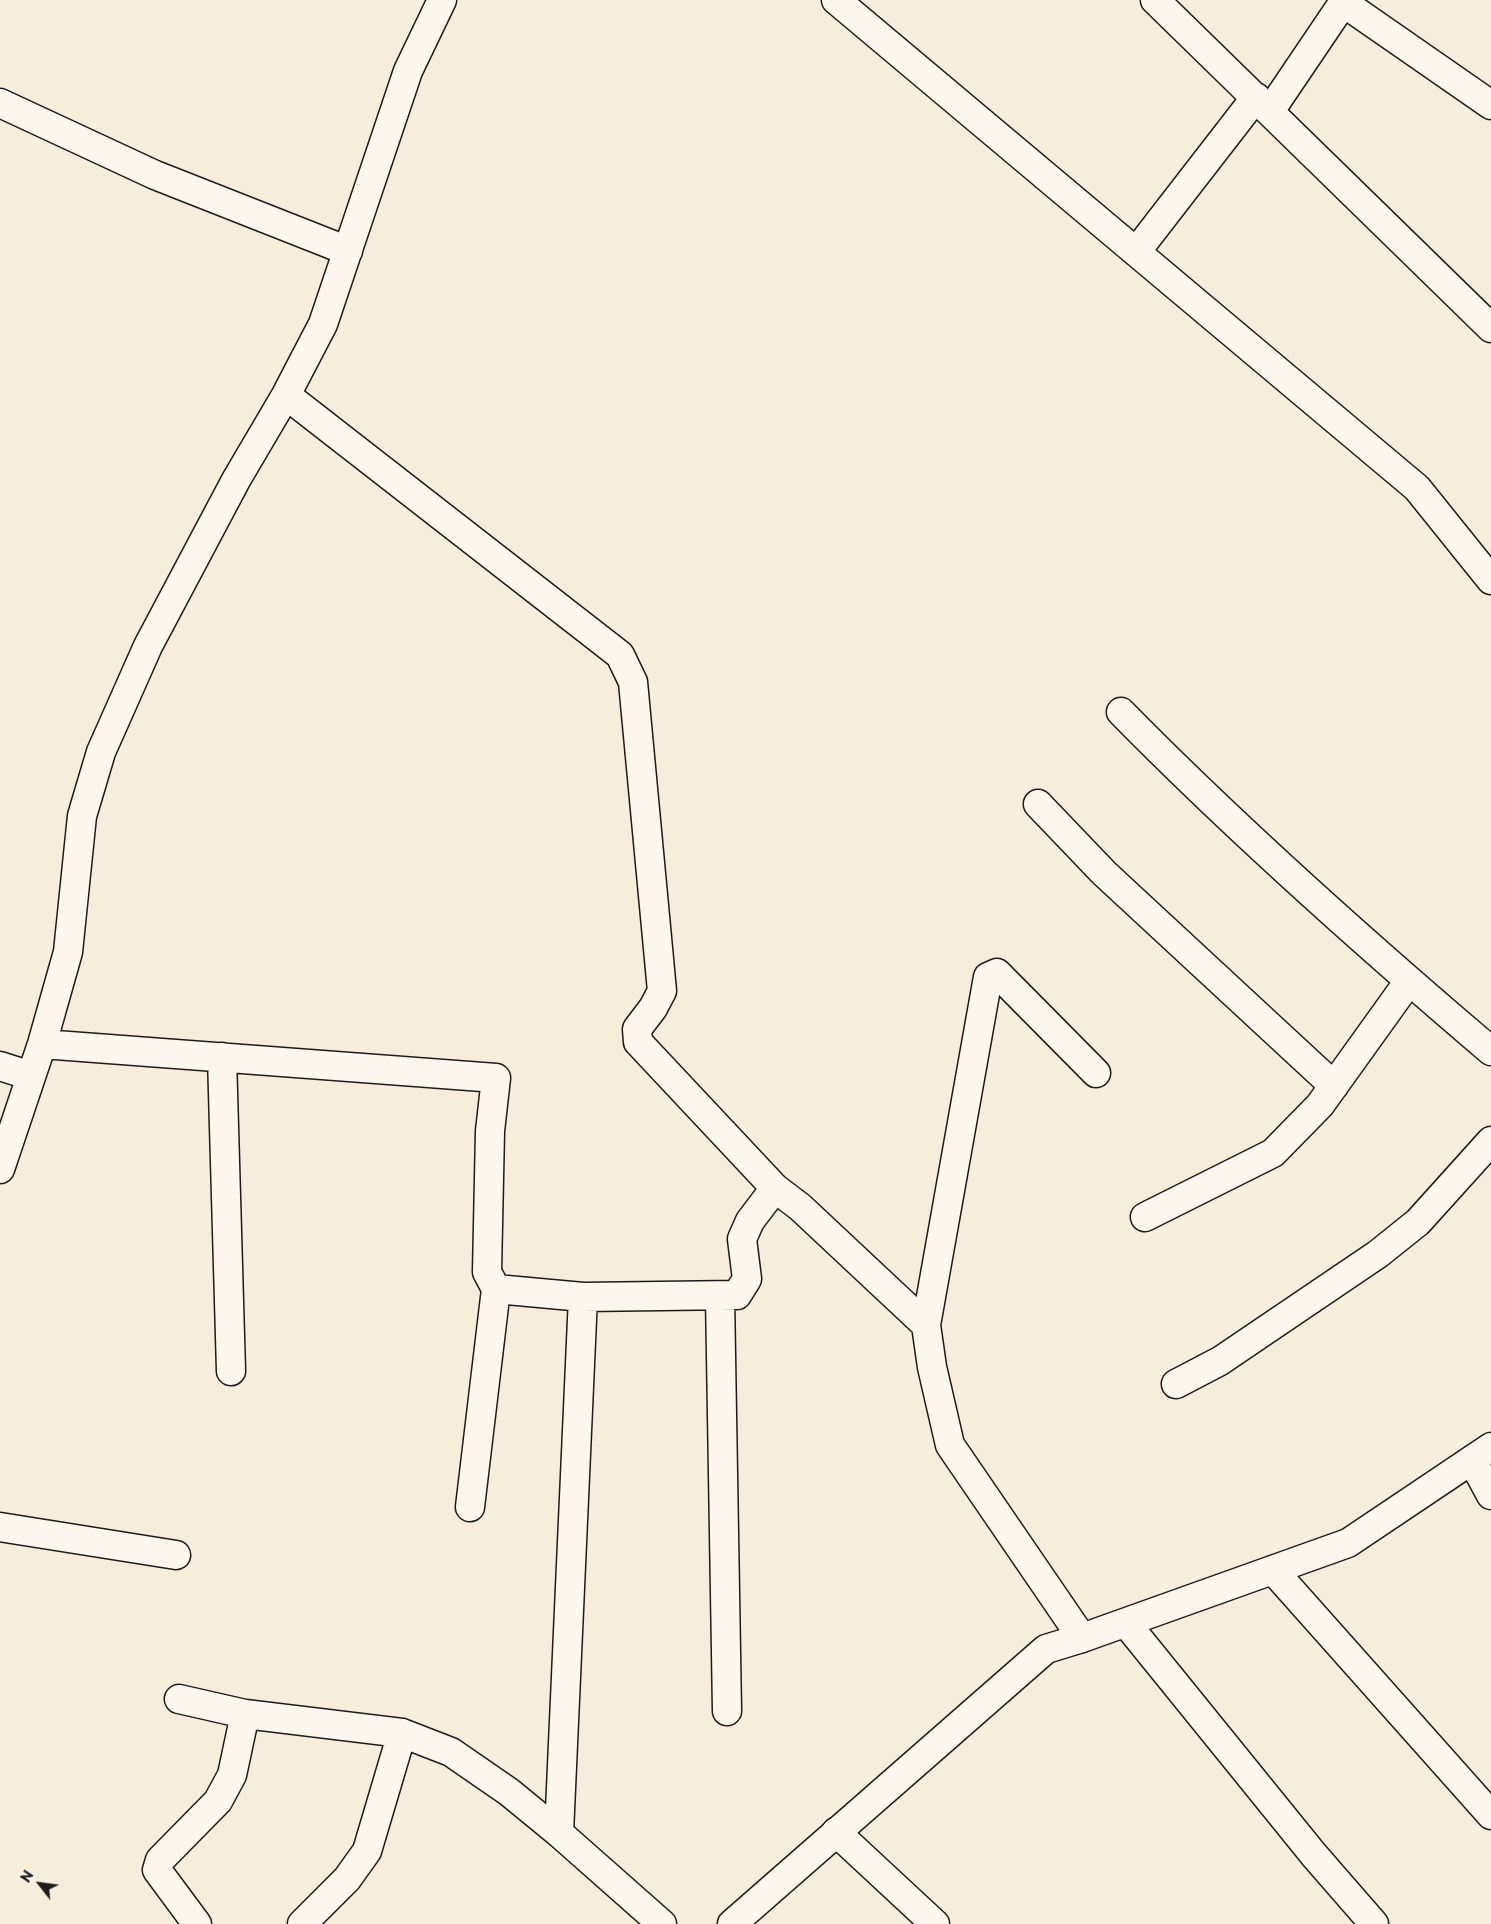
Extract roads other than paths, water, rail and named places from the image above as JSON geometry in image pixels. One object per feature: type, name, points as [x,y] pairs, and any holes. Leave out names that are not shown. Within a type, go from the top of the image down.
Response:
[{"type":"street","points":[[0,1169],[42,1044],[68,952],[82,816],[100,752],[148,646],[236,480],[286,395],[323,324],[408,70],[442,0]]},
{"type":"street","points":[[836,0],[1417,488],[1491,580]]},
{"type":"street","points":[[1155,0],[1491,328]]},
{"type":"street","points":[[1136,252],[1263,104],[1344,1],[1491,105]]},
{"type":"street","points":[[0,103],[156,175],[348,251]]},
{"type":"street","points":[[286,395],[620,655],[633,682],[662,991],[653,1008],[637,1029],[638,1042],[775,1188],[800,1207],[926,1325]]},
{"type":"street","points":[[1121,712],[1194,786],[1409,981],[1491,1051]]},
{"type":"street","points":[[1038,804],[1104,873],[1334,1086]]},
{"type":"street","points":[[1082,1638],[950,1445],[932,1367],[926,1325],[988,977],[996,973],[1096,1072]]},
{"type":"street","points":[[1145,1217],[1273,1152],[1320,1105],[1409,981]]},
{"type":"street","points":[[42,1044],[496,1078],[490,1131],[487,1272],[496,1290],[470,1507]]},
{"type":"street","points":[[222,1057],[230,1371]]},
{"type":"street","points":[[0,1066],[31,1076]]},
{"type":"street","points":[[1176,1384],[1220,1361],[1378,1254],[1418,1222],[1491,1141]]},
{"type":"street","points":[[496,1290],[583,1297],[737,1295],[747,1279],[742,1239],[750,1221],[775,1188]]},
{"type":"street","points":[[720,1296],[727,1711]]},
{"type":"street","points":[[558,1833],[583,1297]]},
{"type":"street","points":[[732,1924],[1046,1649],[1126,1623],[1348,1543],[1481,1453],[1491,1495]]},
{"type":"street","points":[[0,1528],[176,1555]]},
{"type":"street","points":[[1273,1570],[1491,1815]]},
{"type":"street","points":[[1126,1623],[1314,1855],[1374,1924]]},
{"type":"street","points":[[179,1699],[245,1714],[402,1733],[451,1752],[509,1792],[662,1924]]},
{"type":"street","points":[[197,1924],[157,1870],[160,1860],[218,1801],[232,1775],[245,1714]]},
{"type":"street","points":[[302,1924],[347,1879],[367,1851],[402,1733]]},
{"type":"street","points":[[836,1832],[935,1924]]}]
